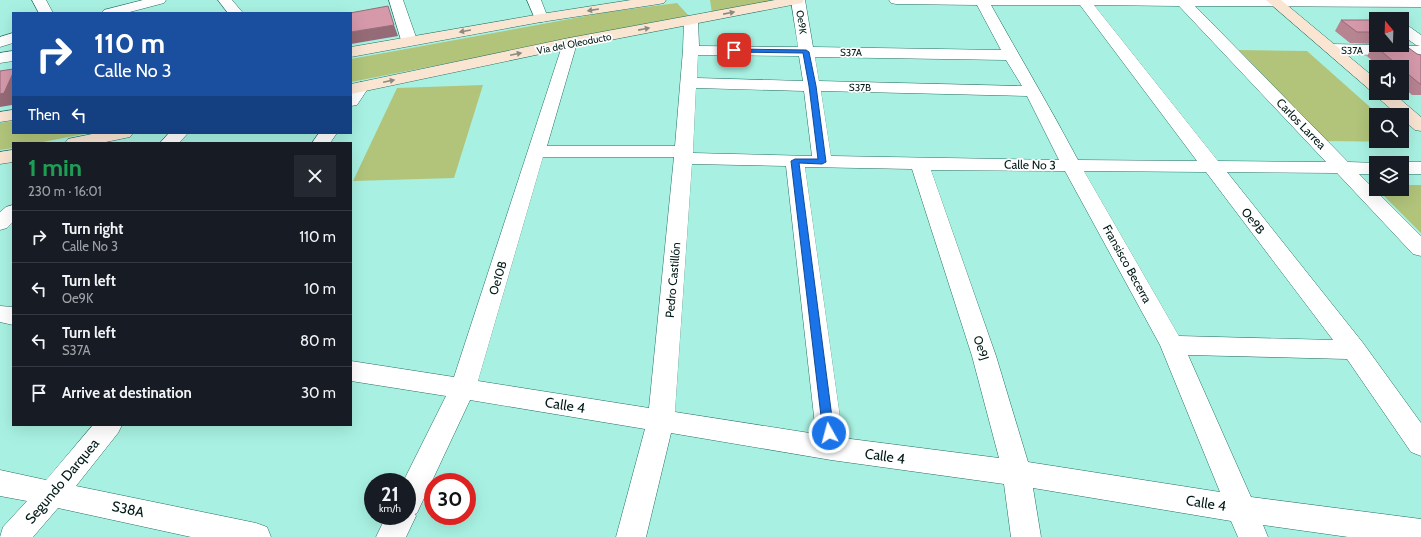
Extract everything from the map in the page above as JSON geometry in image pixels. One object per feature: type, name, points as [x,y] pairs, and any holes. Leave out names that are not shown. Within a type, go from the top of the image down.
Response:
[{"type":"street","points":[[39,0],[45,12]]},
{"type":"street","points":[[113,12],[159,0]]},
{"type":"street","points":[[225,0],[235,12]]},
{"type":"street","points":[[396,0],[410,40]]},
{"type":"street","points":[[534,0],[541,18]]},
{"type":"street","points":[[352,52],[410,40],[659,0]]},
{"type":"street","name":"Via del Oleoducto","points":[[356,88],[569,43],[798,0]]},
{"type":"street","name":"Oe9K","points":[[798,0],[812,86],[822,162]]},
{"type":"street","points":[[896,0],[1367,1],[1421,3]]},
{"type":"street","name":"Fransisco Becerra","points":[[983,1],[1011,55],[1033,91],[1072,166],[1172,344],[1253,537]]},
{"type":"street","name":"Oe9B","points":[[1083,1],[1354,350],[1421,444]]},
{"type":"street","name":"Carlos Larrea","points":[[1182,1],[1421,249]]},
{"type":"street","points":[[1274,1],[1369,81]]},
{"type":"street","points":[[1367,1],[1381,12]]},
{"type":"street","name":"Pedro Castillón","points":[[631,537],[661,420],[684,155],[691,50],[691,20]]},
{"type":"street","points":[[1409,33],[1421,42]]},
{"type":"street","points":[[0,42],[12,38]]},
{"type":"street","name":"Oe10B","points":[[416,485],[463,388],[569,43]]},
{"type":"street","name":"S37A","points":[[1332,49],[1421,51]]},
{"type":"street","name":"S37A","points":[[691,50],[1011,55]]},
{"type":"street","name":"S37B","points":[[688,83],[1033,91]]},
{"type":"street","points":[[352,98],[356,88]]},
{"type":"street","points":[[1391,100],[1421,126]]},
{"type":"street","points":[[0,117],[12,115]]},
{"type":"street","points":[[82,142],[119,134]]},
{"type":"street","points":[[170,142],[178,134]]},
{"type":"street","name":"Calle No 3","points":[[536,151],[684,155],[822,162],[920,164],[1369,168]]},
{"type":"street","points":[[0,158],[12,156]]},
{"type":"street","points":[[795,161],[831,448]]},
{"type":"street","name":"Oe9J","points":[[920,164],[984,356],[1017,473],[1026,537]]},
{"type":"street","points":[[1409,168],[1421,168]]},
{"type":"street","points":[[0,223],[12,211]]},
{"type":"street","points":[[1172,344],[1354,350]]},
{"type":"street","name":"Calle 4","points":[[352,371],[831,448],[1017,473],[1241,509],[1421,533]]},
{"type":"street","name":"Segundo Darquea","points":[[14,537],[53,493],[108,426]]},
{"type":"street","name":"S38A","points":[[0,483],[256,537]]},
{"type":"street","points":[[391,537],[397,525]]},
{"type":"green space","points":[[710,0],[776,0],[712,13]]},
{"type":"green space","points":[[677,3],[689,16],[352,82],[352,59],[608,12]]},
{"type":"green space","points":[[1235,50],[1307,51],[1371,108],[1369,108],[1369,142],[1325,141]]},
{"type":"green space","points":[[483,85],[454,178],[353,181],[397,88]]},
{"type":"green space","points":[[12,121],[12,134],[84,134],[43,142],[12,142],[12,148],[0,150],[0,123]]},
{"type":"green space","points":[[1409,185],[1421,185],[1421,233],[1384,196],[1409,196]]},
{"type":"building","points":[[388,6],[394,25],[352,32],[352,13]]},
{"type":"building","points":[[1341,20],[1369,20],[1369,32],[1357,32]]},
{"type":"building","points":[[1409,48],[1421,55],[1421,84],[1409,75],[1409,60],[1392,60],[1382,52],[1409,52]]},
{"type":"building","points":[[12,69],[12,75],[4,93],[0,94],[0,71]]},
{"type":"route","points":[[734,50],[806,52],[822,162],[795,161],[829,433]]}]
